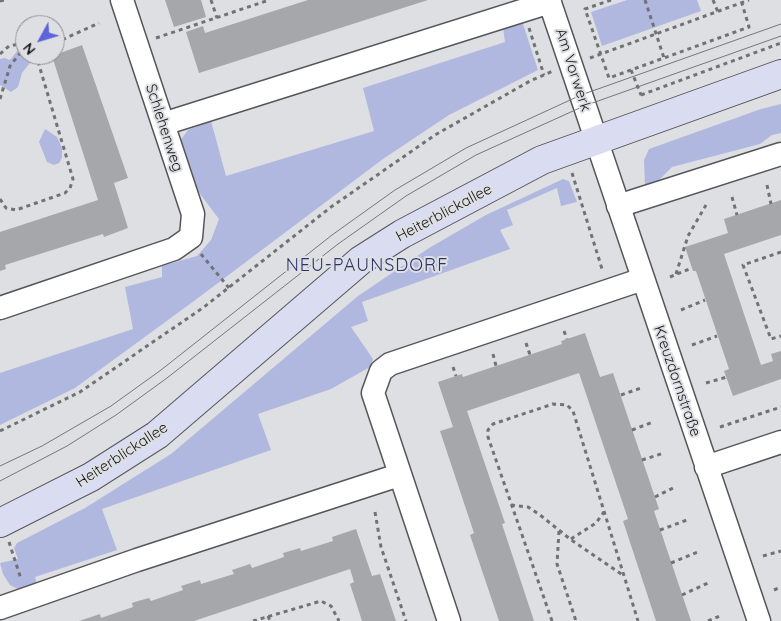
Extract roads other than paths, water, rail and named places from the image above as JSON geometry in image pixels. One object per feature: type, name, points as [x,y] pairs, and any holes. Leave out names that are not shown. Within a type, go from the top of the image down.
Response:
[{"type":"main road","name":"Heiterblickallee","points":[[4,531],[157,435],[361,260],[402,234],[542,160],[781,74]]},
{"type":"street","name":"Schlehenweg","points":[[0,308],[179,246],[191,237],[193,214],[122,0]]},
{"type":"street","points":[[163,124],[550,1]]},
{"type":"street","name":"Am Vorwerk","points":[[550,1],[596,140]]},
{"type":"street","name":"Kreuzdornstraße","points":[[596,140],[759,621]]},
{"type":"street","points":[[618,206],[781,154]]},
{"type":"street","points":[[449,621],[373,393],[381,370],[390,364],[642,279]]},
{"type":"street","points":[[706,467],[781,442]]},
{"type":"street","points":[[2,610],[27,599],[138,560],[399,475]]},
{"type":"tram line","points":[[0,466],[42,446],[111,406],[161,370],[332,235],[395,190],[466,148],[581,95],[781,24]]},
{"type":"tram line","points":[[0,481],[67,446],[116,415],[167,378],[338,244],[406,196],[476,155],[584,106],[781,36]]},
{"type":"district","name":"NEU-PAUNSDORF","points":[[367,266]]}]
